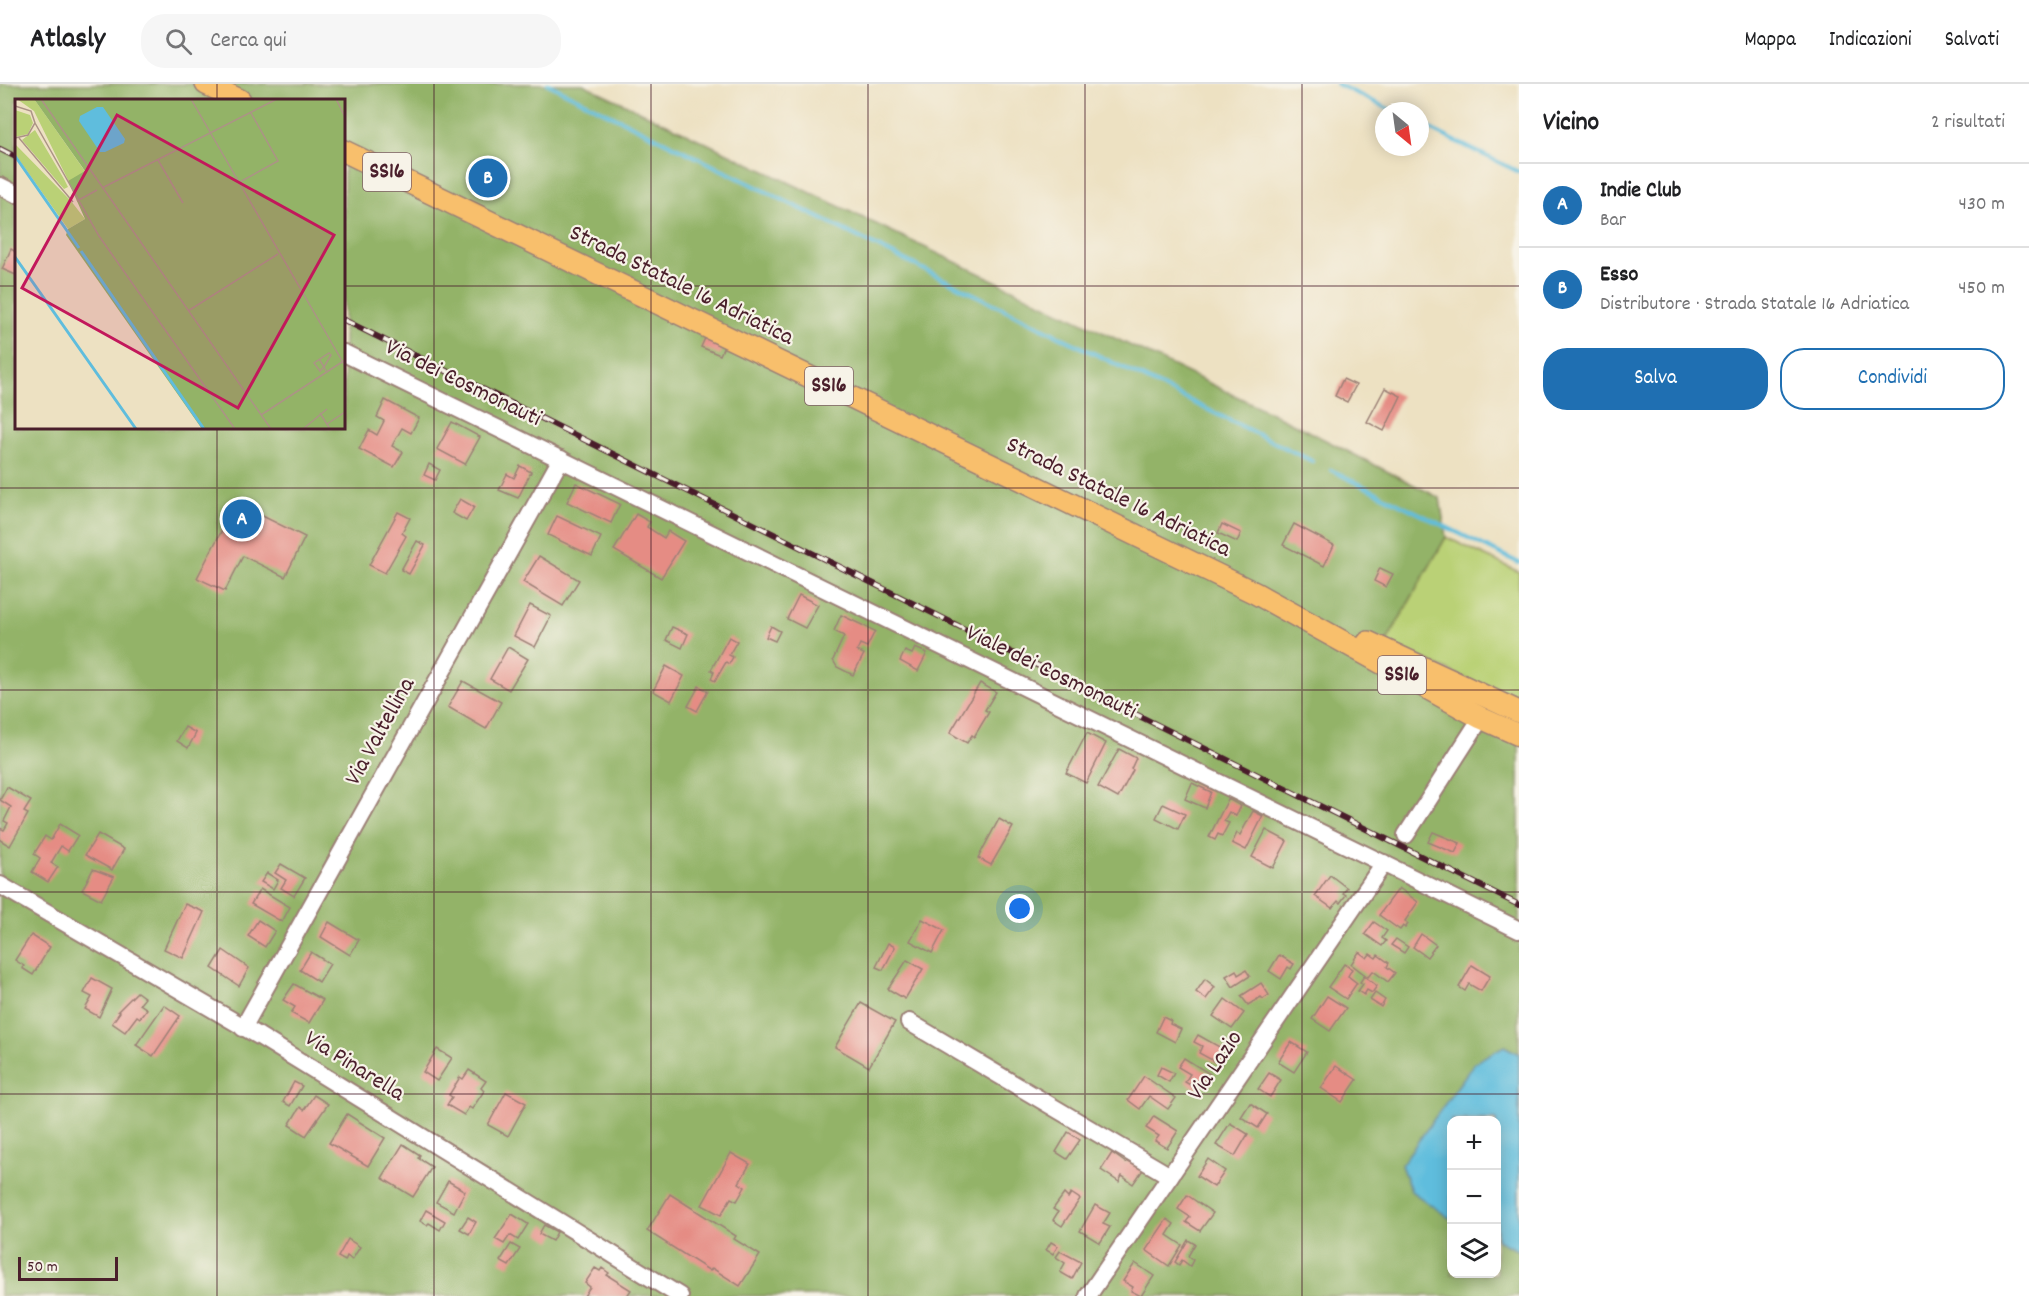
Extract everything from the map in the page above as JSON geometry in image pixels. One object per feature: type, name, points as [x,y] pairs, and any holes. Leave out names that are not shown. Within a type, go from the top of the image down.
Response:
[{"type":"main road","points":[[206,84],[238,99]]},
{"type":"main road","name":"Strada Statale 16 Adriatica","points":[[345,151],[1255,593],[1480,718],[1519,735]]},
{"type":"main road","name":"Strada Statale 16 Adriatica","points":[[1286,610],[1363,639],[1519,711]]},
{"type":"street","points":[[0,186],[15,194]]},
{"type":"street","name":"Via dei Cosmonauti","points":[[345,353],[561,459]]},
{"type":"street","name":"Viale dei Cosmonauti","points":[[561,459],[1519,930]]},
{"type":"street","name":"Via Valtellina","points":[[243,1028],[561,459]]},
{"type":"street","points":[[1406,835],[1480,718]]},
{"type":"street","name":"Via Lazio","points":[[1088,1296],[1384,863]]},
{"type":"street","name":"Via Pinarella","points":[[0,885],[243,1028],[673,1294]]},
{"type":"street","points":[[909,1022],[1170,1176]]},
{"type":"green space","points":[[0,84],[583,84],[1280,417],[1440,498],[1446,537],[1386,642],[1519,743],[1519,1296],[0,1296]]},
{"type":"green space","points":[[1446,537],[1519,572],[1519,702],[1386,643]]},
{"type":"water","points":[[1504,1046],[1519,1054],[1519,1251],[1501,1242],[1501,1116],[1447,1116],[1447,1216],[1411,1191],[1401,1165],[1475,1062]]},
{"type":"building","points":[[11,249],[15,251],[15,275],[2,269]]},
{"type":"building","points":[[706,336],[725,344],[720,355],[701,347]]},
{"type":"building","points":[[1343,379],[1356,385],[1347,402],[1335,396]]},
{"type":"building","points":[[1385,388],[1401,396],[1384,431],[1367,422]]},
{"type":"building","points":[[385,400],[419,418],[411,433],[402,428],[392,446],[403,452],[394,467],[359,449],[369,430],[377,435],[384,421],[377,417]]},
{"type":"building","points":[[452,422],[480,437],[465,464],[437,449]]},
{"type":"building","points":[[429,464],[440,470],[435,480],[424,475]]},
{"type":"building","points":[[520,466],[531,472],[518,498],[499,490],[507,474],[514,478]]},
{"type":"building","points":[[576,483],[620,504],[611,523],[567,502]]},
{"type":"building","points":[[460,499],[474,507],[466,521],[452,513]]},
{"type":"building","points":[[236,503],[305,537],[285,577],[243,556],[225,591],[197,578]]},
{"type":"building","points":[[398,512],[410,518],[402,533],[406,536],[385,573],[369,565]]},
{"type":"building","points":[[636,514],[650,522],[647,527],[664,538],[668,531],[684,541],[661,578],[614,550]]},
{"type":"building","points":[[557,516],[601,537],[592,556],[548,535]]},
{"type":"building","points":[[1222,524],[1241,533],[1237,542],[1218,533]]},
{"type":"building","points":[[1294,524],[1334,545],[1324,566],[1283,545]]},
{"type":"building","points":[[417,541],[425,545],[409,574],[401,570]]},
{"type":"building","points":[[539,556],[579,580],[563,606],[523,582]]},
{"type":"building","points":[[1380,568],[1393,574],[1386,587],[1374,581]]},
{"type":"building","points":[[799,595],[818,605],[805,628],[787,619]]},
{"type":"building","points":[[530,605],[551,616],[535,647],[514,636]]},
{"type":"building","points":[[841,615],[875,631],[867,647],[860,644],[857,651],[864,654],[853,675],[837,667],[833,660],[844,636],[834,631]]},
{"type":"building","points":[[771,626],[780,631],[775,641],[766,637]]},
{"type":"building","points":[[672,627],[688,634],[682,648],[666,640]]},
{"type":"building","points":[[729,637],[737,641],[729,655],[733,657],[729,664],[726,662],[715,681],[711,679],[714,672],[711,670]]},
{"type":"building","points":[[508,647],[528,659],[509,690],[490,679]]},
{"type":"building","points":[[915,648],[927,653],[918,671],[900,661],[905,651],[912,654]]},
{"type":"building","points":[[666,666],[684,676],[671,701],[653,691]]},
{"type":"building","points":[[463,681],[501,702],[486,729],[448,707]]},
{"type":"building","points":[[980,683],[996,692],[985,710],[989,712],[974,737],[972,735],[967,743],[950,733]]},
{"type":"building","points":[[699,686],[708,691],[697,711],[688,706]]},
{"type":"building","points":[[185,727],[196,733],[188,748],[177,741]]},
{"type":"building","points":[[1087,733],[1106,743],[1086,783],[1066,773]]},
{"type":"building","points":[[1119,749],[1136,758],[1131,769],[1133,770],[1118,798],[1098,787]]},
{"type":"building","points":[[1192,783],[1211,792],[1205,808],[1185,799]]},
{"type":"building","points":[[7,787],[31,801],[24,812],[28,814],[10,846],[0,840],[0,828],[4,830],[8,823],[4,821],[11,807],[0,800]]},
{"type":"building","points":[[1228,799],[1241,806],[1236,816],[1229,812],[1224,821],[1229,823],[1222,836],[1218,834],[1215,840],[1209,837]]},
{"type":"building","points":[[1163,804],[1185,814],[1178,829],[1156,818]]},
{"type":"building","points":[[1253,811],[1263,816],[1246,850],[1232,843],[1237,833],[1240,835]]},
{"type":"building","points":[[999,819],[1013,827],[991,865],[978,858]]},
{"type":"building","points":[[60,824],[78,835],[68,851],[61,846],[51,863],[58,867],[48,882],[32,872],[40,858],[34,854],[45,836],[51,840]]},
{"type":"building","points":[[1266,830],[1287,841],[1273,868],[1252,857]]},
{"type":"building","points":[[1433,832],[1460,843],[1455,853],[1428,842]]},
{"type":"building","points":[[98,834],[124,849],[112,870],[85,855]]},
{"type":"building","points":[[281,864],[305,878],[294,896],[281,888],[286,880],[275,873]]},
{"type":"building","points":[[93,869],[114,877],[101,900],[82,890]]},
{"type":"building","points":[[267,873],[278,880],[273,889],[261,882]]},
{"type":"building","points":[[1330,875],[1347,888],[1343,893],[1346,895],[1340,903],[1338,901],[1332,908],[1315,896]]},
{"type":"building","points":[[1399,888],[1418,902],[1405,921],[1408,924],[1400,930],[1379,915]]},
{"type":"building","points":[[260,889],[290,907],[282,922],[251,904]]},
{"type":"building","points":[[185,904],[204,912],[183,958],[164,949]]},
{"type":"building","points":[[922,919],[944,930],[932,953],[910,941]]},
{"type":"building","points":[[258,920],[275,931],[265,947],[248,936]]},
{"type":"building","points":[[329,922],[359,940],[350,955],[321,937]]},
{"type":"building","points":[[1374,922],[1387,931],[1382,938],[1386,941],[1382,946],[1365,934]]},
{"type":"building","points":[[1421,934],[1436,945],[1427,957],[1413,947]]},
{"type":"building","points":[[31,935],[50,947],[33,975],[15,960]]},
{"type":"building","points":[[1396,939],[1408,947],[1404,953],[1391,945]]},
{"type":"building","points":[[888,943],[895,947],[883,970],[876,967]]},
{"type":"building","points":[[223,950],[249,968],[239,986],[212,968]]},
{"type":"building","points":[[311,952],[330,964],[319,982],[300,970]]},
{"type":"building","points":[[1359,952],[1367,958],[1370,954],[1376,958],[1378,955],[1389,963],[1387,967],[1395,973],[1388,982],[1373,971],[1368,977],[1351,964]]},
{"type":"building","points":[[1279,955],[1294,964],[1291,969],[1288,967],[1281,979],[1269,971]]},
{"type":"building","points":[[907,960],[923,969],[905,999],[888,989]]},
{"type":"building","points":[[1344,964],[1352,969],[1348,976],[1357,983],[1346,999],[1328,987]]},
{"type":"building","points":[[1472,965],[1490,976],[1481,991],[1469,984],[1465,991],[1459,987]]},
{"type":"building","points":[[1236,970],[1238,975],[1246,970],[1250,976],[1233,987],[1226,976]]},
{"type":"building","points":[[1364,976],[1377,986],[1372,993],[1367,990],[1364,995],[1358,991],[1363,984],[1360,982]]},
{"type":"building","points":[[92,978],[112,989],[99,1017],[85,1009],[92,997],[84,993]]},
{"type":"building","points":[[1205,979],[1215,987],[1206,999],[1196,992]]},
{"type":"building","points":[[1261,983],[1269,995],[1248,1005],[1241,996]]},
{"type":"building","points":[[294,984],[323,1000],[309,1023],[291,1013],[295,1007],[283,1000]]},
{"type":"building","points":[[137,992],[145,998],[140,1004],[147,1009],[140,1018],[137,1016],[125,1032],[112,1023],[120,1012],[118,1011]]},
{"type":"building","points":[[1375,993],[1385,1000],[1381,1007],[1370,1000]]},
{"type":"building","points":[[1327,996],[1346,1008],[1330,1031],[1312,1019]]},
{"type":"building","points":[[1225,999],[1244,1013],[1232,1029],[1213,1016]]},
{"type":"building","points":[[861,1003],[895,1022],[869,1067],[835,1047]]},
{"type":"building","points":[[164,1005],[180,1016],[153,1056],[136,1045]]},
{"type":"building","points":[[1163,1017],[1171,1021],[1170,1024],[1181,1029],[1175,1042],[1156,1032]]},
{"type":"building","points":[[1198,1035],[1225,1050],[1221,1065],[1199,1053],[1202,1046],[1194,1042]]},
{"type":"building","points":[[1291,1042],[1307,1052],[1294,1072],[1278,1062]]},
{"type":"building","points":[[437,1049],[452,1058],[437,1081],[423,1072]]},
{"type":"building","points":[[1184,1058],[1210,1074],[1206,1082],[1202,1080],[1197,1089],[1185,1082],[1190,1074],[1178,1067]]},
{"type":"building","points":[[1336,1066],[1357,1080],[1342,1102],[1321,1088]]},
{"type":"building","points":[[1161,1067],[1174,1073],[1169,1082],[1157,1075]]},
{"type":"building","points":[[469,1070],[486,1081],[481,1088],[484,1091],[472,1109],[469,1107],[464,1115],[447,1105],[452,1097],[449,1095],[460,1077],[463,1079]]},
{"type":"building","points":[[1269,1073],[1281,1080],[1270,1097],[1258,1089]]},
{"type":"building","points":[[1144,1076],[1176,1098],[1168,1109],[1149,1096],[1140,1109],[1128,1100]]},
{"type":"building","points":[[294,1082],[302,1086],[290,1106],[283,1102]]},
{"type":"building","points":[[506,1092],[526,1103],[508,1136],[488,1125]]},
{"type":"building","points":[[314,1095],[328,1104],[306,1136],[289,1125],[300,1107],[304,1110]]},
{"type":"building","points":[[1250,1103],[1267,1114],[1258,1128],[1241,1117]]},
{"type":"building","points":[[347,1114],[385,1138],[368,1166],[329,1143]]},
{"type":"building","points":[[1154,1116],[1178,1131],[1167,1148],[1155,1141],[1159,1136],[1146,1128]]},
{"type":"building","points":[[1230,1123],[1248,1134],[1235,1156],[1216,1145]]},
{"type":"building","points":[[1068,1132],[1080,1140],[1067,1159],[1056,1152]]},
{"type":"building","points":[[403,1144],[420,1155],[418,1158],[432,1167],[413,1197],[382,1178]]},
{"type":"building","points":[[731,1153],[750,1164],[739,1183],[745,1187],[737,1201],[731,1198],[721,1215],[702,1205]]},
{"type":"building","points":[[1112,1153],[1126,1163],[1130,1157],[1145,1167],[1133,1184],[1122,1176],[1119,1182],[1101,1170]]},
{"type":"building","points":[[1208,1159],[1225,1171],[1214,1187],[1197,1176]]},
{"type":"building","points":[[448,1181],[465,1191],[454,1212],[436,1202]]},
{"type":"building","points":[[1071,1193],[1080,1199],[1062,1226],[1053,1220],[1058,1212],[1053,1209],[1064,1194],[1068,1198]]},
{"type":"building","points":[[670,1194],[736,1236],[734,1239],[760,1255],[740,1286],[712,1268],[710,1271],[647,1231]]},
{"type":"building","points":[[1187,1195],[1213,1213],[1200,1231],[1186,1222],[1190,1217],[1178,1209]]},
{"type":"building","points":[[1095,1205],[1110,1213],[1103,1224],[1110,1227],[1100,1243],[1080,1231]]},
{"type":"building","points":[[426,1210],[445,1221],[440,1230],[429,1223],[427,1225],[420,1221]]},
{"type":"building","points":[[512,1214],[528,1224],[518,1240],[510,1235],[504,1244],[495,1239]]},
{"type":"building","points":[[468,1217],[476,1222],[469,1234],[460,1229]]},
{"type":"building","points":[[1167,1219],[1174,1224],[1167,1235],[1182,1245],[1169,1266],[1146,1250]]},
{"type":"building","points":[[544,1225],[557,1232],[552,1241],[539,1234]]},
{"type":"building","points":[[348,1239],[360,1247],[352,1260],[347,1256],[345,1261],[338,1257]]},
{"type":"building","points":[[1188,1240],[1195,1244],[1188,1256],[1193,1260],[1190,1266],[1182,1260],[1179,1265],[1175,1262]]},
{"type":"building","points":[[1051,1242],[1058,1246],[1053,1254],[1046,1250]]},
{"type":"building","points":[[511,1244],[520,1249],[509,1266],[500,1261]]},
{"type":"building","points":[[1060,1251],[1081,1262],[1072,1279],[1060,1272],[1065,1263],[1056,1257]]},
{"type":"building","points":[[1135,1263],[1154,1276],[1141,1296],[1131,1291],[1133,1287],[1123,1281]]},
{"type":"building","points":[[595,1268],[600,1271],[602,1268],[609,1273],[607,1275],[631,1290],[627,1296],[584,1296],[590,1287],[585,1283]]},
{"type":"waterway","points":[[548,84],[1312,461]]},
{"type":"waterway","points":[[1337,84],[1375,102]]},
{"type":"waterway","points":[[1429,128],[1519,172]]},
{"type":"waterway","points":[[1331,470],[1519,563]]},
{"type":"railway","points":[[0,149],[15,156]]},
{"type":"railway","points":[[345,320],[1519,905]]},
{"type":"place","name":"Esso","points":[[488,178]]},
{"type":"place","name":"Indie Club","points":[[242,519]]}]
